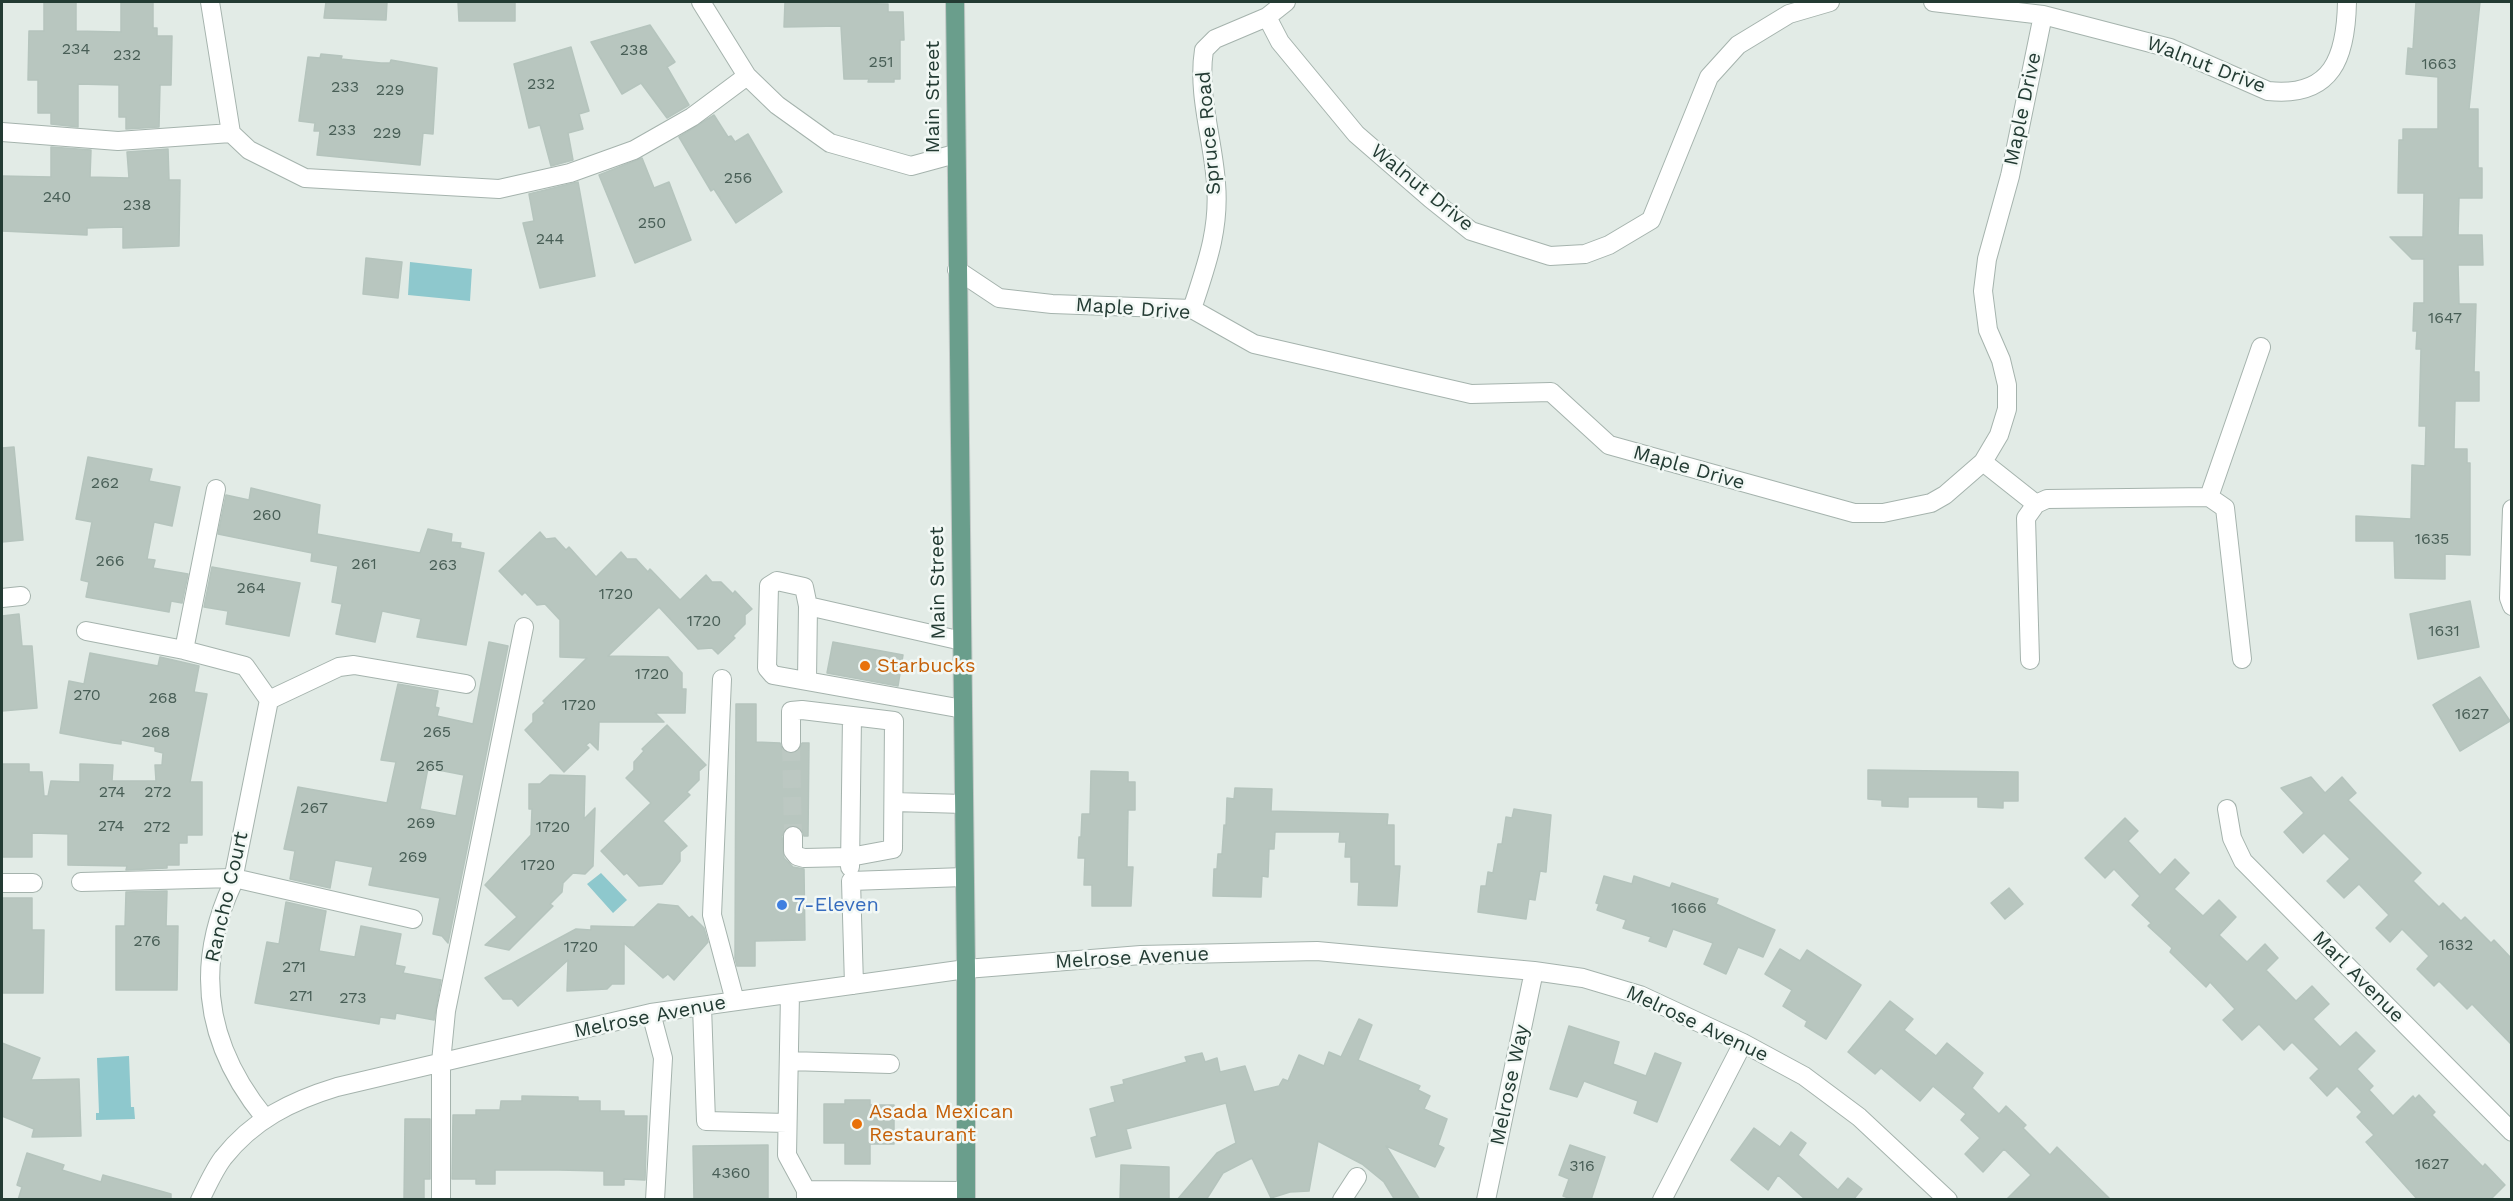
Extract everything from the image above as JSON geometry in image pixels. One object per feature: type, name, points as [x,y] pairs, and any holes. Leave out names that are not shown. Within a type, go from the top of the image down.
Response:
[{"type":"main road","name":"Main Street","points":[[955,2],[966,969],[966,1195]]},
{"type":"street","points":[[210,2],[231,133],[249,150],[305,178],[500,189],[570,173],[634,150],[692,117],[747,76]]},
{"type":"street","points":[[701,2],[747,76],[777,105],[830,142],[911,166],[955,154]]},
{"type":"street","name":"Spruce Road","points":[[1192,309],[1214,243],[1216,184],[1202,83],[1204,50],[1215,39],[1267,17],[1286,2]]},
{"type":"street","name":"Walnut Drive","points":[[1267,17],[1280,42],[1332,108],[1356,134],[1414,184],[1471,231],[1550,256],[1585,254],[1610,245],[1651,220],[1709,77],[1738,45],[1789,14],[1830,2]]},
{"type":"street","name":"Walnut Drive","points":[[1933,2],[2043,15],[2170,48],[2268,90],[2281,92],[2295,91],[2319,81],[2337,62],[2346,38],[2347,2]]},
{"type":"street","name":"Maple Drive","points":[[957,270],[999,298],[1052,304],[1192,309],[1254,344],[1437,387],[1472,394],[1551,392],[1609,445],[1854,513],[1883,513],[1931,503],[1945,495],[1983,462],[1999,435],[2007,409],[2007,385],[2001,360],[1988,330],[1983,291],[1987,259],[2013,159],[2043,15]]},
{"type":"street","points":[[2,132],[118,141],[231,133]]},
{"type":"street","points":[[2209,497],[2261,347]]},
{"type":"street","points":[[1983,462],[2036,504]]},
{"type":"street","points":[[184,650],[216,489]]},
{"type":"street","points":[[2030,660],[2025,518],[2036,504],[2047,499],[2209,497],[2225,507],[2242,659]]},
{"type":"street","points":[[2511,509],[2509,598],[2511,606]]},
{"type":"street","points":[[807,680],[807,606],[804,587],[777,581],[769,586],[767,668],[773,675],[963,709]]},
{"type":"street","points":[[2,598],[21,596]]},
{"type":"street","points":[[807,606],[962,641]]},
{"type":"street","points":[[441,1200],[441,1062],[446,1011],[524,627]]},
{"type":"street","points":[[86,631],[184,650],[245,666],[268,700],[339,667],[354,665],[466,684]]},
{"type":"street","points":[[722,679],[712,915],[735,1001]]},
{"type":"street","name":"Rancho Court","points":[[265,1118],[243,1091],[229,1066],[211,1012],[209,980],[212,948],[220,911],[234,878],[268,700]]},
{"type":"street","points":[[791,743],[791,711],[802,710],[894,721],[893,849],[850,857],[797,856],[793,851],[793,836]]},
{"type":"street","points":[[852,716],[850,857],[854,984]]},
{"type":"street","points":[[894,802],[964,804]]},
{"type":"street","name":"Marl Avenue","points":[[2227,809],[2232,838],[2243,861],[2511,1132]]},
{"type":"street","points":[[851,881],[964,877]]},
{"type":"street","points":[[81,882],[234,878],[413,919]]},
{"type":"street","points":[[2,883],[33,884]]},
{"type":"street","name":"Melrose Avenue","points":[[200,1200],[223,1159],[265,1118],[297,1099],[441,1062],[651,1013],[966,969],[1141,955],[1317,951],[1534,971],[1583,978],[1640,995],[1743,1043],[1804,1076],[1859,1117],[1948,1200]]},
{"type":"street","name":"Melrose Way","points":[[1486,1200],[1534,971]]},
{"type":"street","points":[[790,994],[787,1155],[806,1195],[966,1195]]},
{"type":"street","points":[[702,1006],[706,1121],[787,1123]]},
{"type":"street","points":[[651,1013],[663,1058],[655,1200]]},
{"type":"street","points":[[1662,1200],[1743,1043]]},
{"type":"street","points":[[789,1061],[890,1064]]},
{"type":"street","points":[[1342,1200],[1357,1177]]},
{"type":"water","points":[[410,262],[472,269],[470,301],[408,295]]},
{"type":"water","points":[[601,873],[627,900],[613,913],[587,884]]},
{"type":"water","points":[[129,1056],[131,1107],[134,1107],[135,1119],[96,1120],[96,1113],[99,1113],[97,1058]]},
{"type":"building","points":[[44,2],[76,2],[76,31],[121,32],[121,2],[153,2],[153,28],[157,28],[157,36],[172,36],[171,85],[160,85],[159,127],[126,129],[126,117],[119,117],[119,85],[78,84],[78,127],[51,124],[51,113],[38,113],[38,80],[28,80],[29,31],[44,31]]},
{"type":"building","points":[[326,2],[387,2],[386,20],[324,18]]},
{"type":"building","points":[[458,2],[515,2],[515,21],[459,21]]},
{"type":"building","points":[[785,2],[888,4],[888,12],[903,12],[904,40],[900,40],[900,79],[894,79],[894,82],[868,82],[869,79],[844,79],[841,26],[784,27]]},
{"type":"building","points":[[2416,2],[2480,2],[2469,109],[2478,109],[2478,168],[2482,168],[2482,198],[2459,198],[2458,235],[2482,235],[2483,265],[2458,265],[2459,304],[2476,304],[2474,372],[2479,372],[2479,401],[2455,401],[2454,449],[2467,449],[2467,463],[2470,463],[2470,555],[2445,554],[2445,579],[2395,578],[2394,541],[2356,541],[2356,516],[2411,519],[2412,465],[2425,466],[2426,426],[2419,426],[2421,349],[2416,349],[2417,331],[2413,331],[2414,303],[2424,303],[2424,259],[2412,259],[2390,237],[2423,237],[2424,193],[2398,193],[2399,140],[2403,140],[2403,129],[2438,129],[2438,77],[2406,74],[2408,48],[2413,49]]},
{"type":"building","points":[[650,25],[675,62],[667,67],[689,105],[667,118],[641,83],[622,94],[591,42]]},
{"type":"building","points":[[571,47],[589,111],[579,114],[583,129],[568,133],[573,160],[551,166],[540,125],[529,128],[514,64]]},
{"type":"building","points":[[321,54],[342,56],[341,59],[381,63],[390,63],[391,60],[437,68],[433,134],[423,133],[420,165],[317,155],[320,131],[314,131],[315,123],[299,121],[308,57],[320,58]]},
{"type":"building","points":[[714,115],[728,137],[731,136],[735,142],[748,134],[782,192],[736,223],[714,189],[711,191],[679,137]]},
{"type":"building","points":[[51,147],[91,150],[90,177],[129,178],[127,152],[168,149],[169,180],[180,180],[179,246],[123,248],[123,227],[87,228],[87,235],[2,231],[2,176],[51,177]]},
{"type":"building","points":[[642,158],[654,188],[669,182],[691,240],[635,263],[599,175]]},
{"type":"building","points":[[578,182],[595,276],[540,288],[523,223],[534,221],[529,194]]},
{"type":"building","points":[[366,258],[402,262],[398,298],[363,294]]},
{"type":"building","points":[[14,447],[23,540],[2,542],[2,448]]},
{"type":"building","points":[[88,457],[152,469],[149,481],[180,487],[172,526],[154,522],[147,559],[155,560],[153,568],[188,574],[182,603],[171,601],[169,612],[86,597],[89,582],[81,580],[92,522],[76,519]]},
{"type":"building","points":[[251,488],[320,505],[317,534],[420,553],[428,529],[452,534],[451,542],[461,543],[460,548],[484,553],[466,645],[417,637],[421,619],[382,611],[375,642],[336,634],[342,604],[332,602],[338,566],[311,561],[312,553],[218,534],[226,495],[249,500]]},
{"type":"building","points":[[540,532],[546,539],[555,538],[566,550],[569,547],[596,577],[621,552],[627,559],[636,559],[648,572],[650,569],[680,600],[706,575],[712,582],[721,582],[733,594],[735,591],[752,609],[745,615],[745,624],[733,636],[735,638],[718,654],[712,648],[698,649],[659,607],[608,656],[668,657],[682,673],[682,689],[686,689],[685,713],[655,713],[664,722],[599,722],[598,750],[590,742],[586,745],[589,748],[564,772],[525,730],[533,722],[533,714],[545,703],[543,701],[587,658],[560,657],[560,620],[545,604],[537,605],[525,592],[522,595],[499,571]]},
{"type":"building","points":[[212,567],[300,583],[289,636],[226,624],[228,611],[204,607]]},
{"type":"building","points":[[2470,601],[2479,647],[2418,659],[2410,614]]},
{"type":"building","points":[[19,614],[22,646],[32,646],[37,708],[2,711],[2,616]]},
{"type":"building","points":[[489,642],[508,646],[448,943],[442,936],[433,934],[440,898],[369,885],[373,867],[335,860],[330,888],[290,879],[295,851],[284,849],[298,787],[387,803],[396,762],[381,760],[398,684],[438,691],[435,707],[439,708],[437,716],[473,724]],"holes":[[[428,768],[464,775],[456,816],[420,809]]]},
{"type":"building","name":"Starbucks","points":[[833,642],[903,655],[898,686],[827,673]]},
{"type":"building","points":[[90,653],[158,666],[160,657],[199,666],[194,692],[207,694],[190,782],[202,782],[202,835],[187,835],[187,843],[179,843],[179,865],[167,865],[167,868],[126,870],[127,866],[68,865],[68,834],[32,833],[32,857],[2,857],[2,764],[29,764],[29,772],[42,772],[44,796],[48,796],[51,781],[80,782],[80,764],[113,765],[112,781],[156,781],[155,765],[162,765],[163,753],[155,751],[155,747],[121,740],[121,744],[113,743],[60,733],[69,681],[84,684]]},
{"type":"building","points":[[2480,677],[2510,721],[2460,751],[2433,705]]},
{"type":"building","points":[[736,704],[756,704],[756,742],[780,743],[782,749],[790,754],[797,752],[802,743],[809,743],[808,836],[804,836],[802,830],[794,825],[787,827],[782,836],[784,858],[793,867],[804,869],[805,940],[755,941],[755,966],[737,966],[735,958]]},
{"type":"building","points":[[667,725],[706,765],[699,771],[699,780],[687,792],[690,795],[663,821],[687,846],[680,852],[680,861],[662,884],[639,886],[627,873],[624,875],[601,851],[651,803],[626,778],[634,770],[634,762],[644,751],[642,749]]},
{"type":"building","points":[[1868,770],[2018,772],[2018,801],[2003,801],[2003,808],[1978,807],[1978,797],[1908,797],[1908,807],[1882,806],[1882,800],[1868,799]]},
{"type":"building","points":[[1091,771],[1128,772],[1128,782],[1135,782],[1135,810],[1128,810],[1127,867],[1133,867],[1131,906],[1092,906],[1092,885],[1084,885],[1085,858],[1078,858],[1079,837],[1081,837],[1082,814],[1090,814]]},
{"type":"building","points":[[550,775],[585,776],[584,819],[595,808],[593,866],[585,874],[573,873],[563,883],[562,892],[550,904],[553,906],[509,950],[485,945],[517,917],[485,885],[531,835],[532,809],[529,809],[529,784],[540,784]]},
{"type":"building","points":[[2311,777],[2325,793],[2342,777],[2356,793],[2348,800],[2421,873],[2413,881],[2439,907],[2443,903],[2461,921],[2465,917],[2491,943],[2494,940],[2511,958],[2511,1044],[2472,1004],[2467,1009],[2439,981],[2434,986],[2417,969],[2429,956],[2402,929],[2390,942],[2376,928],[2389,915],[2359,884],[2344,898],[2327,881],[2350,859],[2324,833],[2303,853],[2284,832],[2304,813],[2281,788]]},
{"type":"building","points":[[1235,788],[1272,789],[1271,811],[1388,814],[1387,825],[1394,825],[1394,866],[1400,866],[1397,906],[1358,905],[1359,882],[1351,882],[1351,857],[1345,857],[1346,842],[1339,842],[1340,832],[1275,832],[1274,849],[1269,849],[1268,877],[1262,876],[1261,897],[1213,896],[1214,869],[1217,869],[1218,854],[1222,854],[1224,825],[1226,826],[1227,798],[1234,799]]},
{"type":"building","points":[[1514,809],[1551,815],[1546,872],[1540,871],[1535,900],[1529,899],[1526,919],[1478,912],[1481,886],[1486,886],[1488,872],[1493,873],[1498,844],[1502,844],[1506,817],[1512,818]]},
{"type":"building","points":[[2125,818],[2138,831],[2128,841],[2160,875],[2175,859],[2189,873],[2174,889],[2203,916],[2219,900],[2236,917],[2219,935],[2247,962],[2265,944],[2278,958],[2266,970],[2296,1001],[2312,986],[2329,1004],[2313,1019],[2340,1047],[2356,1032],[2375,1051],[2357,1069],[2373,1086],[2369,1090],[2393,1116],[2413,1096],[2415,1099],[2419,1095],[2435,1112],[2432,1115],[2483,1167],[2485,1164],[2505,1185],[2490,1200],[2418,1200],[2366,1142],[2374,1135],[2357,1117],[2362,1112],[2337,1086],[2327,1096],[2310,1078],[2319,1069],[2292,1042],[2284,1050],[2259,1024],[2242,1040],[2223,1020],[2235,1009],[2210,982],[2206,987],[2170,952],[2172,948],[2148,926],[2151,923],[2132,905],[2140,896],[2114,869],[2105,878],[2085,858]]},
{"type":"building","points":[[1604,876],[1632,884],[1634,876],[1670,888],[1672,883],[1718,899],[1716,904],[1775,930],[1763,957],[1738,947],[1726,974],[1704,964],[1713,943],[1673,929],[1666,947],[1649,941],[1651,937],[1623,928],[1626,920],[1597,910],[1599,904],[1596,903]]},
{"type":"building","points":[[2009,888],[2023,904],[2005,919],[1991,903]]},
{"type":"building","points":[[167,891],[166,926],[178,926],[177,990],[116,990],[116,926],[125,926],[126,892]]},
{"type":"building","points":[[2,898],[32,898],[32,930],[44,930],[43,993],[2,993]]},
{"type":"building","points":[[286,902],[326,911],[319,951],[355,957],[361,926],[401,934],[395,965],[405,967],[403,973],[441,980],[434,1020],[396,1013],[395,1019],[380,1017],[379,1024],[255,1003],[267,942],[279,944]]},
{"type":"building","points":[[658,904],[678,906],[689,918],[692,916],[704,928],[708,942],[674,980],[668,974],[663,978],[624,943],[624,984],[612,984],[607,989],[567,991],[568,960],[518,1006],[512,999],[503,999],[485,978],[576,929],[591,930],[591,926],[634,927]]},
{"type":"building","points":[[1780,949],[1800,961],[1807,950],[1861,985],[1826,1039],[1805,1026],[1807,1021],[1783,1006],[1792,990],[1765,974]]},
{"type":"building","points":[[1890,1001],[1913,1019],[1904,1030],[1936,1056],[1947,1043],[1983,1073],[1972,1088],[1999,1114],[2006,1106],[2026,1125],[2023,1128],[2050,1155],[2057,1147],[2111,1200],[2006,1200],[2031,1175],[2004,1149],[1983,1172],[1965,1154],[1980,1138],[1961,1120],[1966,1114],[1933,1086],[1920,1101],[1881,1068],[1875,1074],[1848,1052]]},
{"type":"building","points":[[1359,1019],[1372,1025],[1358,1060],[1420,1086],[1418,1090],[1430,1096],[1424,1109],[1447,1119],[1438,1145],[1444,1148],[1435,1167],[1386,1146],[1420,1200],[1395,1200],[1384,1182],[1362,1164],[1318,1141],[1309,1191],[1290,1192],[1271,1198],[1252,1158],[1223,1173],[1206,1200],[1177,1200],[1217,1153],[1236,1143],[1226,1103],[1126,1129],[1131,1148],[1096,1157],[1091,1138],[1097,1136],[1090,1109],[1115,1102],[1111,1087],[1124,1084],[1123,1080],[1187,1062],[1185,1057],[1202,1053],[1205,1062],[1217,1058],[1220,1072],[1245,1066],[1254,1092],[1279,1086],[1283,1079],[1288,1081],[1299,1055],[1324,1066],[1329,1052],[1341,1057]]},
{"type":"building","points":[[1569,1026],[1619,1042],[1613,1064],[1646,1076],[1655,1053],[1681,1063],[1657,1122],[1634,1113],[1638,1101],[1584,1081],[1577,1097],[1550,1089]]},
{"type":"building","points":[[2,1043],[40,1058],[31,1080],[79,1079],[81,1136],[32,1137],[34,1129],[2,1116]]},
{"type":"building","points":[[522,1096],[578,1097],[578,1101],[600,1101],[600,1111],[624,1111],[624,1116],[647,1116],[645,1180],[624,1179],[624,1185],[604,1185],[604,1171],[558,1170],[495,1170],[495,1184],[476,1184],[476,1179],[452,1179],[453,1115],[476,1115],[476,1110],[500,1110],[501,1101],[522,1101]]},
{"type":"building","points":[[845,1100],[870,1100],[870,1105],[894,1105],[894,1144],[870,1144],[870,1164],[845,1164],[845,1143],[824,1143],[824,1104],[845,1104]]},
{"type":"building","points":[[405,1119],[430,1119],[430,1179],[424,1179],[424,1200],[404,1200]]},
{"type":"building","points":[[1754,1128],[1780,1147],[1791,1132],[1806,1143],[1798,1155],[1838,1190],[1848,1178],[1862,1189],[1853,1200],[1806,1200],[1778,1175],[1768,1190],[1731,1160]]},
{"type":"building","points":[[768,1145],[768,1200],[694,1200],[693,1146]]},
{"type":"building","points":[[1570,1145],[1605,1157],[1591,1200],[1574,1200],[1563,1196],[1569,1179],[1559,1175]]},
{"type":"building","points":[[27,1153],[64,1165],[62,1170],[101,1182],[103,1175],[171,1194],[171,1200],[18,1200],[22,1187],[17,1185]]},
{"type":"building","points":[[1121,1165],[1169,1167],[1169,1200],[1120,1200]]},
{"type":"tunnel","points":[[791,743],[793,836]]},
{"type":"place","name":"Starbucks","points":[[865,666]]},
{"type":"place","name":"7-Eleven","points":[[782,905]]},
{"type":"place","name":"Asada Mexican Restaurant","points":[[857,1124]]}]
